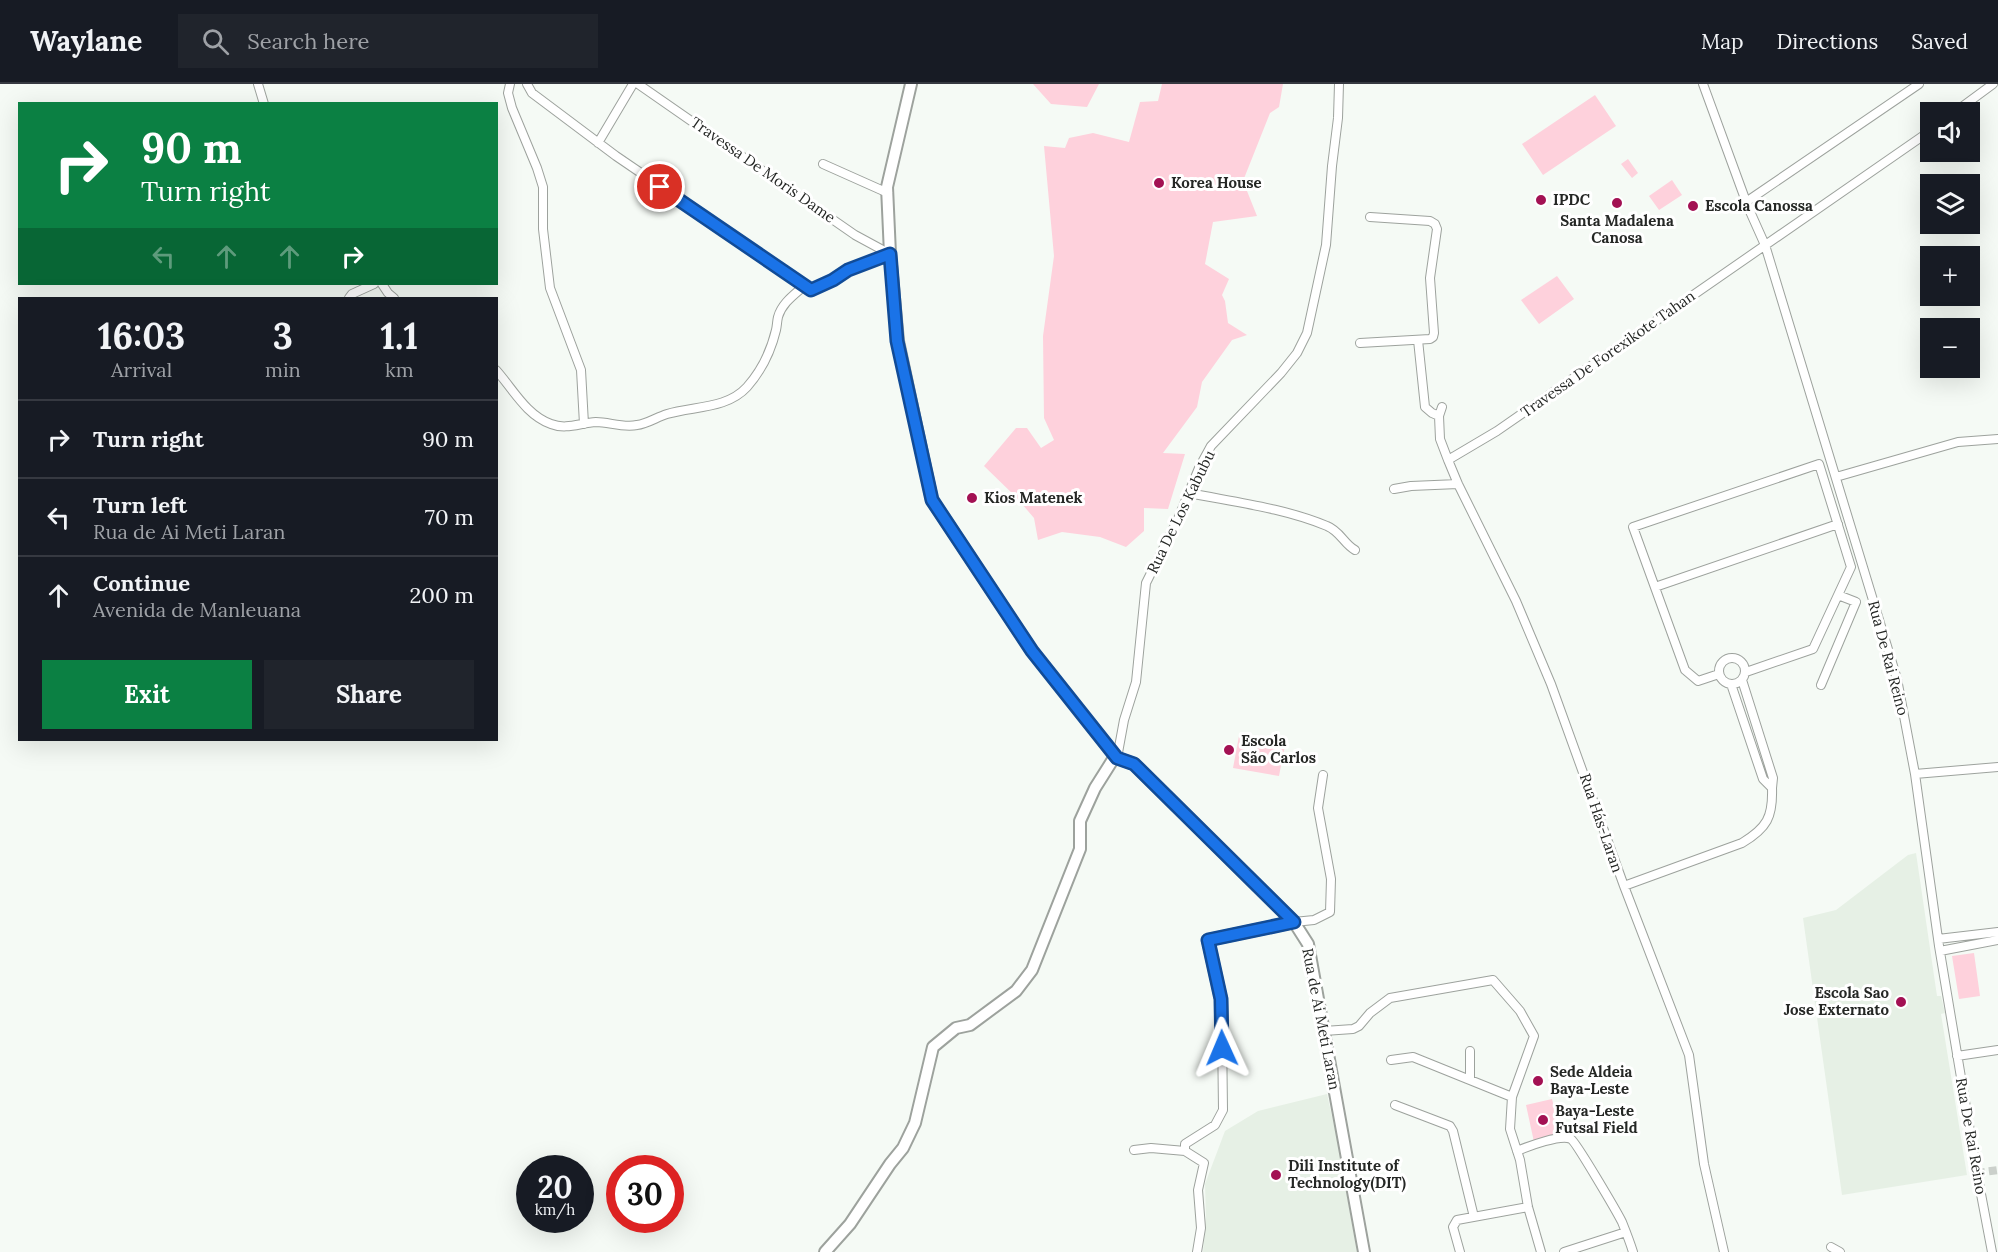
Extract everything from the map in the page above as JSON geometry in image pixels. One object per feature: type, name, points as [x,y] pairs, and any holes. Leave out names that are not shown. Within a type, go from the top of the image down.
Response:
[{"type":"street","points":[[258,84],[263,102]]},
{"type":"street","points":[[510,84],[508,93],[512,108],[543,187],[543,229],[550,288],[581,370],[584,424]]},
{"type":"street","points":[[526,84],[532,93],[598,143],[811,290],[848,270],[890,254]]},
{"type":"street","points":[[598,143],[633,84]]},
{"type":"street","name":"Travessa De Moris Dame","points":[[638,84],[855,235],[890,254]]},
{"type":"street","points":[[825,1252],[850,1224],[903,1148],[915,1123],[933,1047],[956,1028],[970,1025],[1016,992],[1032,970],[1080,849],[1080,821],[1095,788],[1112,761],[1117,758],[1032,651],[932,500],[897,341],[890,254],[887,187],[911,84]]},
{"type":"street","name":"Rua De Los Kabubu","points":[[1117,758],[1124,720],[1136,682],[1146,583],[1211,446],[1281,373],[1297,353],[1307,333],[1326,245],[1339,84]]},
{"type":"street","name":"Rua De Rai Reino","points":[[1703,84],[1746,202],[1765,245],[1897,679],[1915,774],[1957,1056],[1992,1252]]},
{"type":"street","points":[[1746,202],[1919,84]]},
{"type":"street","points":[[1969,102],[1993,84]]},
{"type":"street","name":"Travessa De Forexikote Tahan","points":[[1448,460],[1497,431],[1920,138]]},
{"type":"street","points":[[823,164],[888,193]]},
{"type":"street","points":[[1360,343],[1430,339],[1434,333],[1430,278],[1437,230],[1435,224],[1430,221],[1370,217]]},
{"type":"street","points":[[350,297],[372,285]]},
{"type":"street","points":[[383,285],[393,297]]},
{"type":"street","points":[[498,373],[523,405],[537,418],[552,425],[566,427],[597,422],[637,425],[667,414],[720,403],[735,398],[762,368],[776,331],[778,316],[787,301],[804,286]]},
{"type":"street","points":[[1418,340],[1425,407],[1439,416]]},
{"type":"street","name":"Rua Hás-Laran","points":[[1442,407],[1439,416],[1440,439],[1448,460],[1516,601],[1551,684],[1624,886],[1689,1055],[1704,1164],[1724,1252]]},
{"type":"street","points":[[1836,477],[1958,442],[1998,439]]},
{"type":"street","points":[[1719,674],[1698,681],[1685,670],[1633,527],[1820,464],[1851,567],[1813,649],[1746,672]]},
{"type":"street","points":[[1394,489],[1458,484]]},
{"type":"street","points":[[1189,493],[1286,513],[1327,526],[1335,530],[1350,548],[1355,550]]},
{"type":"street","points":[[1655,586],[1838,524]]},
{"type":"street","points":[[1821,685],[1857,602],[1838,595]]},
{"type":"street","points":[[1731,658],[1738,659],[1744,664],[1746,672],[1742,680],[1731,684],[1724,681],[1719,674],[1724,660],[1731,658]]},
{"type":"street","points":[[1624,886],[1742,843],[1758,833],[1768,820],[1773,803],[1773,778],[1742,680]]},
{"type":"street","points":[[1731,684],[1764,779],[1772,788]]},
{"type":"street","name":"Rua de Ai Meti Laran","points":[[1117,758],[1134,764],[1294,922],[1308,944],[1364,1252]]},
{"type":"street","points":[[1915,774],[1998,767]]},
{"type":"street","points":[[1185,1151],[1185,1144],[1215,1125],[1223,1110],[1221,999],[1208,940],[1314,920],[1330,912],[1331,879],[1318,808],[1323,775]]},
{"type":"street","points":[[1938,939],[1998,932]]},
{"type":"street","points":[[1940,951],[1998,940]]},
{"type":"street","points":[[1324,1032],[1353,1029],[1359,1026],[1370,1013],[1390,998],[1493,980],[1520,1011],[1534,1036],[1512,1096],[1509,1129],[1517,1151],[1528,1206],[1541,1252]]},
{"type":"street","points":[[1957,1056],[1998,1050]]},
{"type":"street","points":[[1470,1051],[1470,1079]]},
{"type":"street","points":[[1391,1060],[1413,1056],[1512,1096]]},
{"type":"street","points":[[1395,1105],[1450,1126],[1474,1217]]},
{"type":"street","points":[[1517,1151],[1563,1137],[1572,1140],[1579,1148],[1626,1232],[1633,1252]]},
{"type":"street","points":[[1134,1150],[1150,1148],[1185,1151],[1204,1163],[1198,1190],[1201,1228],[1197,1252]]},
{"type":"street","points":[[1460,1252],[1453,1227],[1457,1220],[1528,1206]]},
{"type":"street","points":[[1564,1252],[1626,1232]]},
{"type":"street","points":[[1831,1247],[1840,1252]]},
{"type":"shaded area","points":[[1033,84],[1099,84],[1087,107],[1051,104]]},
{"type":"shaded area","points":[[1162,84],[1283,84],[1279,107],[1270,113],[1243,181],[1257,216],[1213,222],[1205,264],[1229,279],[1222,295],[1228,323],[1247,335],[1232,340],[1202,382],[1197,407],[1163,453],[1185,454],[1168,509],[1144,508],[1144,531],[1126,547],[1100,537],[1062,532],[1038,540],[1034,518],[984,466],[1016,428],[1027,428],[1041,448],[1054,440],[1044,418],[1043,336],[1054,256],[1044,146],[1065,148],[1069,138],[1093,133],[1129,142],[1140,102],[1158,101]]},
{"type":"shaded area","points":[[1595,95],[1616,126],[1543,175],[1522,144]]},
{"type":"shaded area","points":[[1628,159],[1638,173],[1632,178],[1621,164]]},
{"type":"shaded area","points":[[1672,180],[1682,195],[1659,210],[1649,196]]},
{"type":"shaded area","points":[[1557,276],[1574,299],[1539,324],[1521,300]]},
{"type":"shaded area","points":[[1239,736],[1285,745],[1279,776],[1233,768]]},
{"type":"shaded area","points":[[1916,853],[1937,996],[1941,996],[1945,1013],[1941,1014],[1967,1175],[1842,1195],[1803,918],[1836,910],[1908,855]]},
{"type":"shaded area","points":[[1974,953],[1980,996],[1959,999],[1952,956]]},
{"type":"shaded area","name":"Dili Institute of Technology(DIT)","points":[[1327,1094],[1357,1252],[1203,1252],[1206,1217],[1205,1184],[1225,1131],[1258,1111]]},
{"type":"shaded area","name":"Baya-Leste Futsal Field","points":[[1552,1099],[1561,1135],[1534,1142],[1526,1105]]},
{"type":"tunnel","points":[[1977,1173],[1998,1170]]},
{"type":"place","name":"Korea House","points":[[1159,183]]},
{"type":"place","name":"IPDC","points":[[1541,200]]},
{"type":"place","name":"Santa Madalena Canosa","points":[[1617,203]]},
{"type":"place","name":"Escola Canossa","points":[[1693,206]]},
{"type":"place","name":"Kios Matenek","points":[[972,498]]},
{"type":"place","name":"Escola São Carlos","points":[[1229,750]]},
{"type":"place","name":"Escola Sao Jose Externato","points":[[1901,1002]]},
{"type":"place","name":"Sede Aldeia Baya-Leste","points":[[1538,1081]]},
{"type":"place","name":"Baya-Leste Futsal Field","points":[[1543,1120]]},
{"type":"place","name":"Dili Institute of Technology(DIT)","points":[[1276,1175]]},
{"type":"route","points":[[660,187],[811,290],[848,270],[890,254],[897,341],[932,500],[1032,651],[1117,758],[1134,764],[1294,922],[1208,940],[1221,999],[1222,1048]]}]
